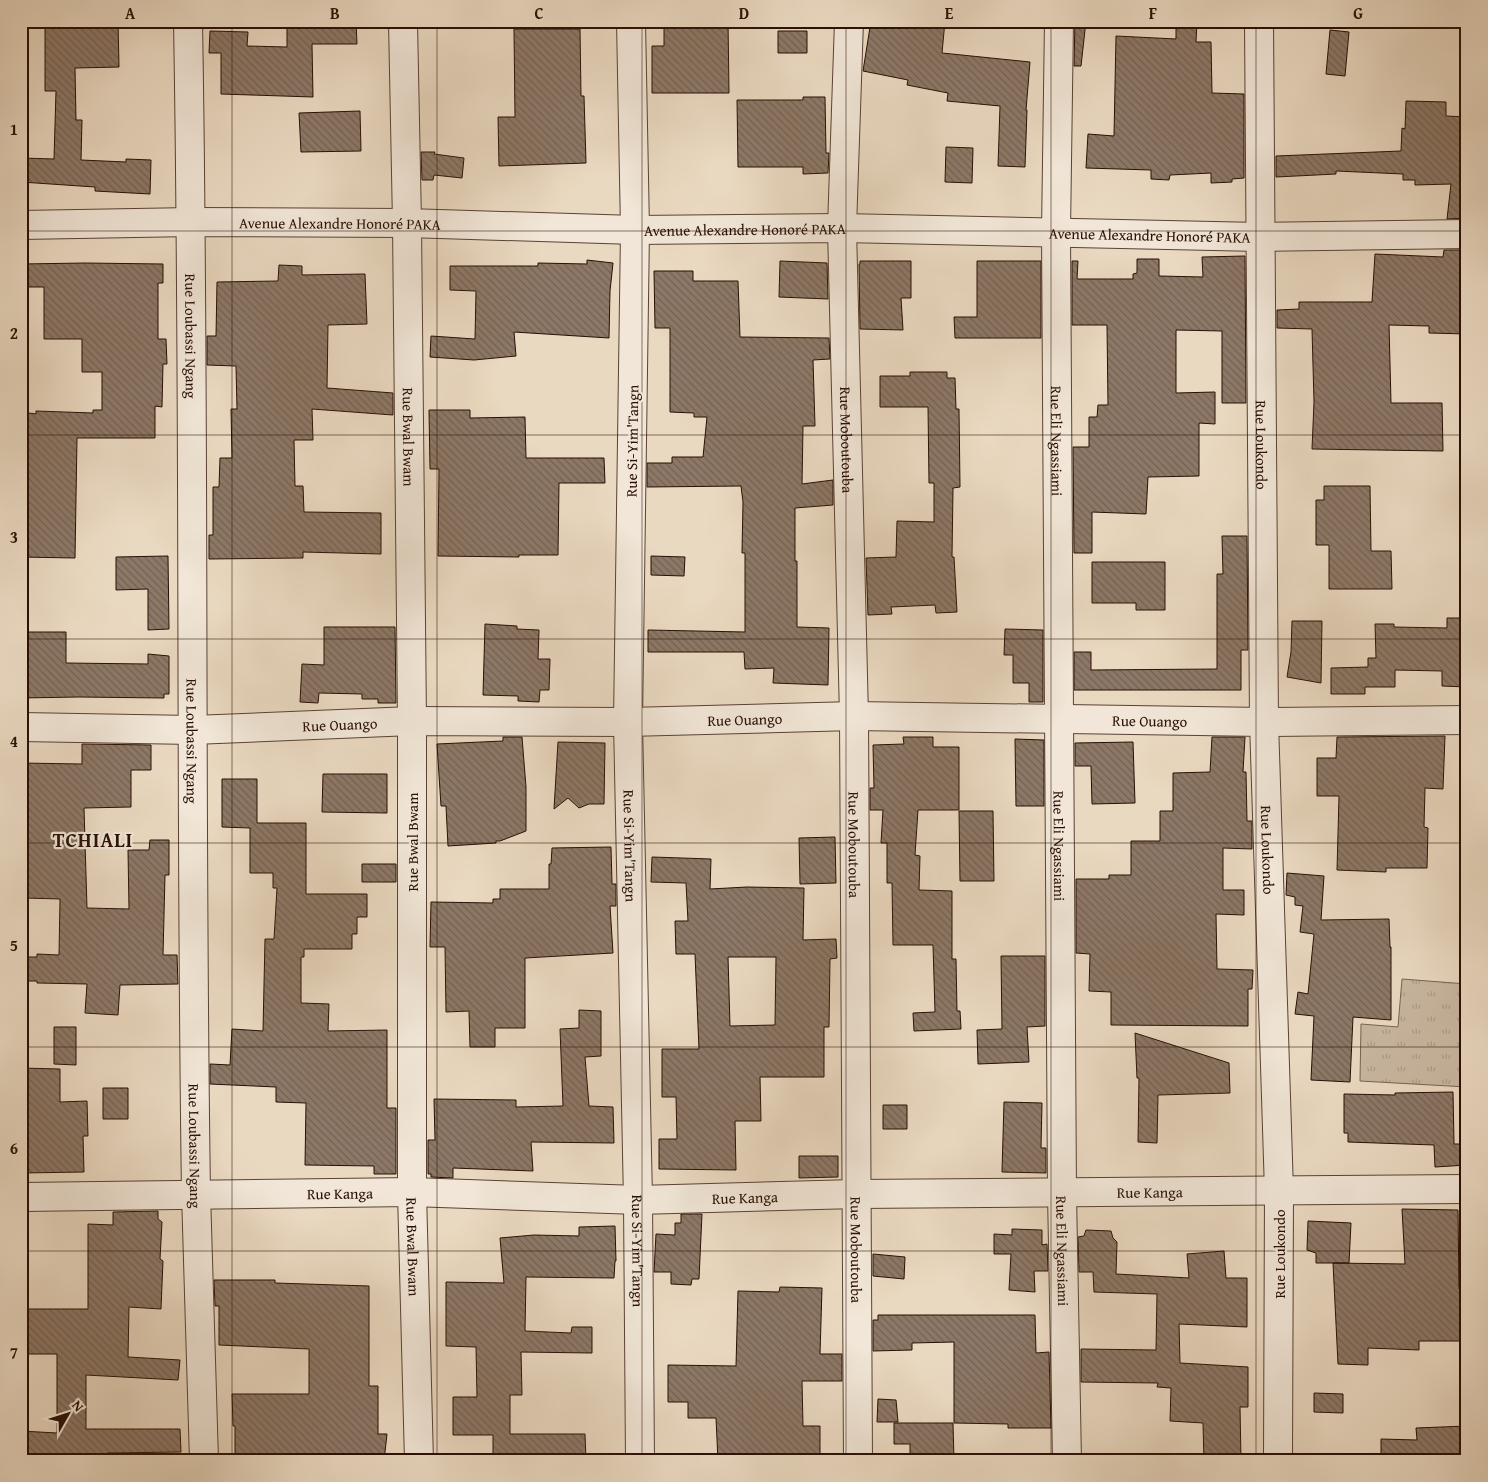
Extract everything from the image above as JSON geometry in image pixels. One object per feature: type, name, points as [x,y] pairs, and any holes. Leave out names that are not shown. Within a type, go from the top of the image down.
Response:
[{"type":"street","name":"Rue Loubassi Ngang","points":[[188,21],[192,222],[196,1195],[204,1461]]},
{"type":"street","name":"Rue Bwal Bwam","points":[[403,21],[412,722],[412,1192],[419,1461]]},
{"type":"street","name":"Rue Si-Yim'Tangn","points":[[631,21],[635,230],[628,722],[638,1200],[640,1461]]},
{"type":"street","name":"Rue Moboutouba","points":[[849,21],[842,228],[854,716],[858,1461]]},
{"type":"street","name":"Rue Eli Ngassiami","points":[[1059,21],[1056,232],[1062,1193],[1067,1461]]},
{"type":"street","name":"Rue Loukondo","points":[[1259,21],[1264,722],[1279,1191],[1278,1461]]},
{"type":"street","name":"Avenue Alexandre Honoré PAKA","points":[[21,225],[192,222],[407,223],[635,230],[842,228],[1260,237],[1467,234]]},
{"type":"street","name":"Rue Ouango","points":[[21,726],[193,730],[412,722],[628,722],[854,716],[1264,722],[1467,720]]},
{"type":"street","name":"Rue Kanga","points":[[21,1197],[412,1192],[638,1200],[856,1194],[1467,1189]]},
{"type":"green space","points":[[1402,979],[1467,984],[1467,1087],[1360,1081],[1361,1024],[1398,1027]]},
{"type":"building","points":[[45,21],[118,21],[119,67],[75,68],[76,120],[82,120],[81,160],[126,162],[126,159],[151,160],[150,194],[95,191],[95,187],[21,182],[21,158],[54,159],[56,91],[45,91]]},
{"type":"building","points":[[298,21],[356,21],[357,44],[312,44],[313,97],[221,94],[221,53],[209,53],[210,31],[248,32],[247,46],[287,47],[287,25],[299,25]]},
{"type":"building","points":[[664,21],[728,21],[729,93],[652,93],[652,46],[664,46]]},
{"type":"building","points":[[871,21],[945,21],[942,53],[1030,62],[1026,110],[1025,167],[998,166],[1000,106],[947,101],[948,93],[907,85],[908,80],[863,71]]},
{"type":"building","points":[[1075,21],[1086,21],[1081,66],[1074,66]]},
{"type":"building","points":[[1176,21],[1197,21],[1196,42],[1211,42],[1212,93],[1244,94],[1244,178],[1232,179],[1232,182],[1211,183],[1211,173],[1170,175],[1169,180],[1151,179],[1151,170],[1086,168],[1088,134],[1114,136],[1116,36],[1176,39]]},
{"type":"building","points":[[514,29],[580,29],[581,96],[584,96],[586,163],[499,166],[498,117],[515,117]]},
{"type":"building","points":[[1330,30],[1349,32],[1345,76],[1326,74]]},
{"type":"building","points":[[778,31],[807,31],[807,53],[778,53]]},
{"type":"building","points":[[803,97],[825,97],[826,153],[829,153],[828,173],[803,174],[803,167],[738,167],[737,100],[803,100]]},
{"type":"building","points":[[1406,101],[1446,102],[1446,116],[1467,117],[1467,218],[1447,219],[1451,184],[1415,185],[1415,180],[1403,180],[1403,174],[1336,171],[1336,174],[1276,177],[1276,156],[1401,151],[1402,128],[1405,129]]},
{"type":"building","points":[[360,111],[361,151],[301,152],[299,113]]},
{"type":"building","points":[[946,147],[973,148],[972,183],[945,182]]},
{"type":"building","points":[[421,152],[435,152],[434,154],[464,158],[462,178],[434,175],[433,180],[422,180]]},
{"type":"building","points":[[1444,250],[1463,250],[1464,308],[1467,309],[1467,334],[1429,333],[1429,326],[1389,325],[1391,403],[1442,403],[1443,451],[1312,449],[1314,402],[1312,329],[1277,328],[1277,310],[1299,309],[1299,302],[1372,302],[1375,254],[1443,257]]},
{"type":"building","points":[[1245,256],[1246,403],[1222,403],[1222,331],[1176,330],[1176,393],[1215,392],[1215,424],[1199,423],[1199,476],[1148,477],[1146,514],[1092,512],[1092,553],[1074,553],[1073,447],[1089,447],[1089,417],[1097,417],[1098,405],[1108,405],[1107,325],[1072,325],[1072,261],[1078,261],[1077,279],[1133,279],[1133,274],[1137,273],[1137,259],[1159,259],[1159,276],[1203,277],[1202,257]]},
{"type":"building","points":[[587,260],[613,263],[610,291],[609,338],[514,332],[516,356],[474,360],[430,357],[431,336],[475,339],[476,291],[450,290],[450,266],[538,266],[538,263],[587,264]]},
{"type":"building","points":[[780,261],[827,263],[828,299],[779,297]]},
{"type":"building","points":[[860,261],[911,261],[911,298],[901,298],[903,330],[860,329]]},
{"type":"building","points":[[977,261],[1041,261],[1041,338],[955,338],[954,317],[977,317]]},
{"type":"building","points":[[21,264],[163,264],[163,283],[158,283],[158,339],[166,339],[167,364],[163,364],[162,407],[155,406],[155,438],[77,438],[75,558],[21,557],[21,412],[36,414],[36,411],[93,413],[93,410],[102,410],[102,372],[82,372],[82,339],[44,339],[44,287],[21,287]]},
{"type":"building","points":[[279,265],[302,266],[302,275],[365,274],[367,324],[328,325],[327,388],[393,393],[393,415],[312,409],[313,440],[294,440],[295,486],[303,486],[304,512],[381,513],[381,554],[303,552],[303,558],[209,559],[209,535],[213,535],[213,487],[219,487],[220,458],[232,458],[231,409],[237,409],[236,366],[207,365],[207,336],[216,336],[217,282],[278,281]]},
{"type":"building","points":[[654,271],[693,271],[693,281],[738,281],[740,337],[829,338],[830,359],[813,360],[815,426],[803,426],[802,484],[833,480],[833,505],[795,508],[797,627],[829,628],[828,685],[773,683],[774,668],[745,669],[744,652],[648,652],[648,630],[745,632],[745,553],[742,553],[743,502],[741,486],[647,487],[647,463],[672,463],[672,457],[703,457],[707,417],[694,417],[694,413],[670,412],[670,328],[655,328]]},
{"type":"building","points":[[910,372],[947,372],[947,378],[955,378],[956,409],[959,409],[960,487],[953,488],[952,557],[954,557],[957,612],[936,613],[935,605],[891,607],[892,614],[868,615],[866,558],[896,557],[897,521],[934,522],[934,483],[929,483],[928,407],[880,407],[880,376],[910,376]]},
{"type":"building","points":[[429,410],[470,410],[470,418],[525,417],[526,458],[604,458],[605,483],[559,483],[558,555],[519,555],[519,557],[438,556],[439,469],[430,469]]},
{"type":"building","points":[[1324,486],[1370,486],[1371,551],[1391,551],[1392,589],[1329,589],[1329,545],[1316,545],[1316,500],[1324,500]]},
{"type":"building","points":[[1222,536],[1247,536],[1248,650],[1241,650],[1241,690],[1074,690],[1074,652],[1091,652],[1091,670],[1217,669],[1217,574],[1223,574]]},
{"type":"building","points":[[168,556],[169,629],[148,630],[148,589],[116,590],[116,557]]},
{"type":"building","points":[[651,556],[685,557],[684,576],[651,575]]},
{"type":"building","points":[[1092,562],[1165,562],[1165,610],[1136,610],[1136,603],[1092,603]]},
{"type":"building","points":[[1447,618],[1467,618],[1467,687],[1442,686],[1442,671],[1395,670],[1395,687],[1365,687],[1365,694],[1331,694],[1331,668],[1368,667],[1368,658],[1376,658],[1375,624],[1394,624],[1394,627],[1447,628]]},
{"type":"building","points":[[1292,621],[1322,621],[1321,683],[1287,677],[1291,652]]},
{"type":"building","points":[[485,624],[517,626],[517,629],[539,630],[538,659],[550,659],[549,690],[540,690],[539,702],[518,701],[518,696],[483,695]]},
{"type":"building","points":[[324,627],[395,627],[396,703],[378,703],[378,699],[362,699],[362,694],[319,693],[318,703],[300,702],[302,664],[324,665]]},
{"type":"building","points":[[1005,629],[1043,630],[1043,702],[1029,702],[1029,683],[1013,683],[1013,655],[1004,655]]},
{"type":"building","points":[[21,632],[66,632],[66,663],[148,664],[148,654],[169,656],[169,694],[164,694],[164,698],[21,698]]},
{"type":"building","points":[[1445,736],[1443,789],[1425,788],[1424,827],[1428,828],[1427,868],[1386,868],[1386,872],[1337,870],[1339,796],[1317,796],[1317,758],[1336,758],[1337,737]]},
{"type":"building","points":[[503,737],[522,737],[526,787],[526,831],[496,841],[496,843],[448,846],[446,806],[441,806],[437,744],[503,741]]},
{"type":"building","points":[[903,737],[933,737],[933,747],[959,747],[959,810],[918,810],[915,855],[920,856],[919,890],[952,891],[952,959],[956,959],[957,1011],[960,1011],[961,1029],[914,1031],[913,1013],[935,1012],[933,945],[893,945],[892,883],[887,883],[887,843],[881,843],[883,810],[870,810],[870,788],[874,788],[873,745],[904,744]]},
{"type":"building","points":[[1212,737],[1245,737],[1243,772],[1246,772],[1247,821],[1252,821],[1252,849],[1223,848],[1223,890],[1244,890],[1244,915],[1216,914],[1217,969],[1253,970],[1252,989],[1248,989],[1248,1026],[1111,1025],[1111,992],[1089,991],[1090,954],[1076,953],[1076,879],[1109,879],[1109,875],[1131,875],[1131,841],[1160,841],[1160,811],[1173,811],[1173,773],[1210,772]]},
{"type":"building","points":[[1015,739],[1044,740],[1044,806],[1016,806]]},
{"type":"building","points":[[558,742],[605,743],[604,804],[589,804],[579,808],[568,798],[554,809]]},
{"type":"building","points":[[1133,742],[1135,803],[1092,804],[1091,766],[1075,766],[1075,743]]},
{"type":"building","points":[[82,744],[151,745],[151,770],[131,770],[131,807],[84,808],[87,908],[129,909],[128,850],[149,850],[150,840],[169,840],[169,875],[165,875],[163,955],[177,955],[178,984],[120,985],[118,1015],[85,1013],[87,984],[21,981],[21,957],[37,957],[37,954],[59,955],[60,899],[25,898],[25,882],[21,882],[21,763],[82,764]]},
{"type":"building","points":[[323,774],[387,774],[387,813],[322,812]]},
{"type":"building","points":[[222,779],[257,779],[257,823],[306,823],[306,894],[367,894],[367,917],[357,917],[357,934],[352,934],[352,949],[304,949],[304,957],[301,957],[301,1003],[329,1004],[328,1031],[387,1030],[387,1108],[396,1108],[396,1174],[374,1174],[374,1166],[305,1165],[306,1103],[276,1102],[276,1087],[210,1084],[210,1064],[230,1065],[232,1029],[263,1031],[265,939],[274,939],[277,888],[273,888],[273,873],[250,873],[250,828],[222,827]]},
{"type":"building","points":[[959,811],[993,811],[994,881],[960,881]]},
{"type":"building","points":[[835,837],[836,883],[800,884],[799,838]]},
{"type":"building","points":[[611,847],[612,884],[616,884],[616,906],[610,906],[613,953],[525,958],[525,1028],[495,1028],[495,1047],[470,1047],[469,1011],[446,1012],[445,947],[430,947],[431,902],[493,903],[493,899],[500,899],[500,889],[549,889],[549,864],[551,864],[552,848]]},
{"type":"building","points":[[652,857],[711,859],[710,889],[747,887],[804,888],[803,940],[836,939],[837,958],[830,959],[829,1027],[824,1027],[824,1077],[760,1077],[761,1121],[735,1121],[736,1170],[659,1169],[659,1139],[677,1139],[676,1097],[662,1097],[662,1049],[699,1049],[695,954],[676,954],[675,921],[688,921],[686,883],[651,882]],"holes":[[[728,957],[776,957],[775,1025],[730,1026]]]},
{"type":"building","points":[[362,864],[396,864],[396,882],[362,882]]},
{"type":"building","points":[[1287,873],[1324,876],[1321,920],[1389,919],[1391,1020],[1353,1017],[1350,1082],[1311,1080],[1314,1016],[1295,1014],[1298,992],[1308,994],[1314,934],[1300,932],[1303,906],[1295,905],[1295,897],[1286,895]]},
{"type":"building","points":[[1001,956],[1045,956],[1045,1026],[1027,1027],[1029,1062],[978,1064],[977,1030],[1002,1029]]},
{"type":"building","points":[[579,1010],[601,1011],[601,1056],[585,1057],[589,1106],[613,1107],[614,1143],[531,1142],[533,1171],[453,1168],[453,1178],[431,1177],[431,1174],[428,1174],[428,1140],[435,1140],[434,1099],[516,1100],[516,1107],[563,1106],[560,1029],[579,1028]]},
{"type":"building","points":[[54,1027],[76,1027],[76,1065],[54,1064]]},
{"type":"building","points":[[1135,1033],[1229,1063],[1230,1093],[1158,1095],[1157,1143],[1138,1142],[1139,1078],[1137,1078]]},
{"type":"building","points":[[21,1068],[60,1069],[60,1102],[87,1101],[88,1136],[83,1136],[84,1172],[22,1173]]},
{"type":"building","points":[[103,1088],[128,1088],[128,1119],[103,1119]]},
{"type":"building","points":[[1453,1092],[1454,1144],[1467,1144],[1467,1165],[1435,1167],[1434,1145],[1348,1142],[1348,1133],[1344,1133],[1344,1094],[1395,1095],[1395,1093]]},
{"type":"building","points":[[1004,1102],[1042,1103],[1041,1148],[1046,1148],[1046,1173],[1002,1172]]},
{"type":"building","points":[[883,1105],[907,1105],[907,1129],[883,1129]]},
{"type":"building","points":[[799,1156],[838,1156],[838,1177],[799,1178]]},
{"type":"building","points":[[1402,1209],[1458,1210],[1459,1289],[1467,1289],[1467,1341],[1419,1341],[1419,1350],[1368,1348],[1368,1365],[1338,1364],[1333,1263],[1405,1264]]},
{"type":"building","points":[[158,1211],[158,1219],[162,1222],[160,1259],[163,1261],[161,1309],[129,1307],[128,1357],[180,1360],[178,1380],[86,1375],[86,1429],[180,1429],[181,1452],[107,1453],[107,1461],[21,1457],[21,1431],[57,1433],[57,1354],[21,1354],[21,1309],[88,1309],[88,1224],[113,1225],[113,1212]]},
{"type":"building","points":[[681,1214],[702,1214],[699,1279],[692,1279],[691,1285],[671,1284],[671,1272],[654,1272],[656,1234],[675,1235],[675,1223],[681,1223]]},
{"type":"building","points":[[1308,1221],[1351,1223],[1349,1263],[1316,1263],[1316,1253],[1307,1250]]},
{"type":"building","points":[[615,1226],[616,1261],[614,1278],[526,1277],[525,1331],[571,1333],[572,1327],[592,1327],[592,1353],[521,1352],[522,1395],[510,1395],[510,1434],[585,1434],[586,1461],[493,1461],[493,1435],[453,1435],[453,1397],[477,1397],[476,1347],[446,1346],[446,1282],[504,1283],[500,1238],[534,1235],[579,1236],[579,1227]]},
{"type":"building","points":[[1012,1229],[1042,1230],[1042,1245],[1047,1244],[1048,1271],[1034,1271],[1035,1292],[1009,1290],[1011,1254],[994,1254],[994,1234],[1012,1235]]},
{"type":"building","points":[[1086,1230],[1111,1231],[1113,1238],[1117,1242],[1116,1274],[1189,1278],[1187,1254],[1224,1251],[1226,1278],[1247,1278],[1247,1327],[1179,1324],[1180,1363],[1248,1367],[1248,1407],[1240,1407],[1241,1461],[1204,1461],[1203,1423],[1170,1421],[1171,1388],[1157,1387],[1158,1383],[1081,1382],[1081,1349],[1156,1350],[1157,1294],[1094,1292],[1093,1272],[1079,1272],[1078,1237],[1084,1236]]},
{"type":"building","points":[[873,1254],[905,1257],[904,1279],[873,1276]]},
{"type":"building","points":[[214,1280],[275,1280],[275,1283],[369,1286],[369,1386],[378,1386],[378,1434],[387,1434],[384,1461],[235,1459],[235,1426],[233,1426],[232,1394],[309,1394],[309,1349],[219,1345],[219,1306],[215,1306]]},
{"type":"building","points":[[780,1287],[822,1288],[820,1354],[842,1354],[842,1381],[802,1381],[803,1426],[820,1426],[820,1461],[718,1461],[716,1418],[688,1418],[688,1402],[668,1402],[668,1365],[736,1366],[738,1291],[779,1292]]},
{"type":"building","points":[[878,1315],[1035,1315],[1036,1353],[1049,1352],[1051,1428],[1008,1428],[1008,1424],[954,1423],[954,1342],[912,1343],[912,1350],[873,1351],[873,1320],[878,1320]]},
{"type":"building","points":[[1314,1393],[1343,1394],[1343,1413],[1314,1412]]},
{"type":"building","points":[[878,1399],[896,1400],[898,1422],[877,1422]]},
{"type":"building","points":[[894,1423],[953,1423],[954,1461],[910,1461],[910,1444],[894,1444]]},
{"type":"building","points":[[1467,1426],[1467,1461],[1381,1461],[1381,1439],[1417,1440],[1416,1428]]},
{"type":"district","name":"TCHIALI","points":[[93,839]]}]
